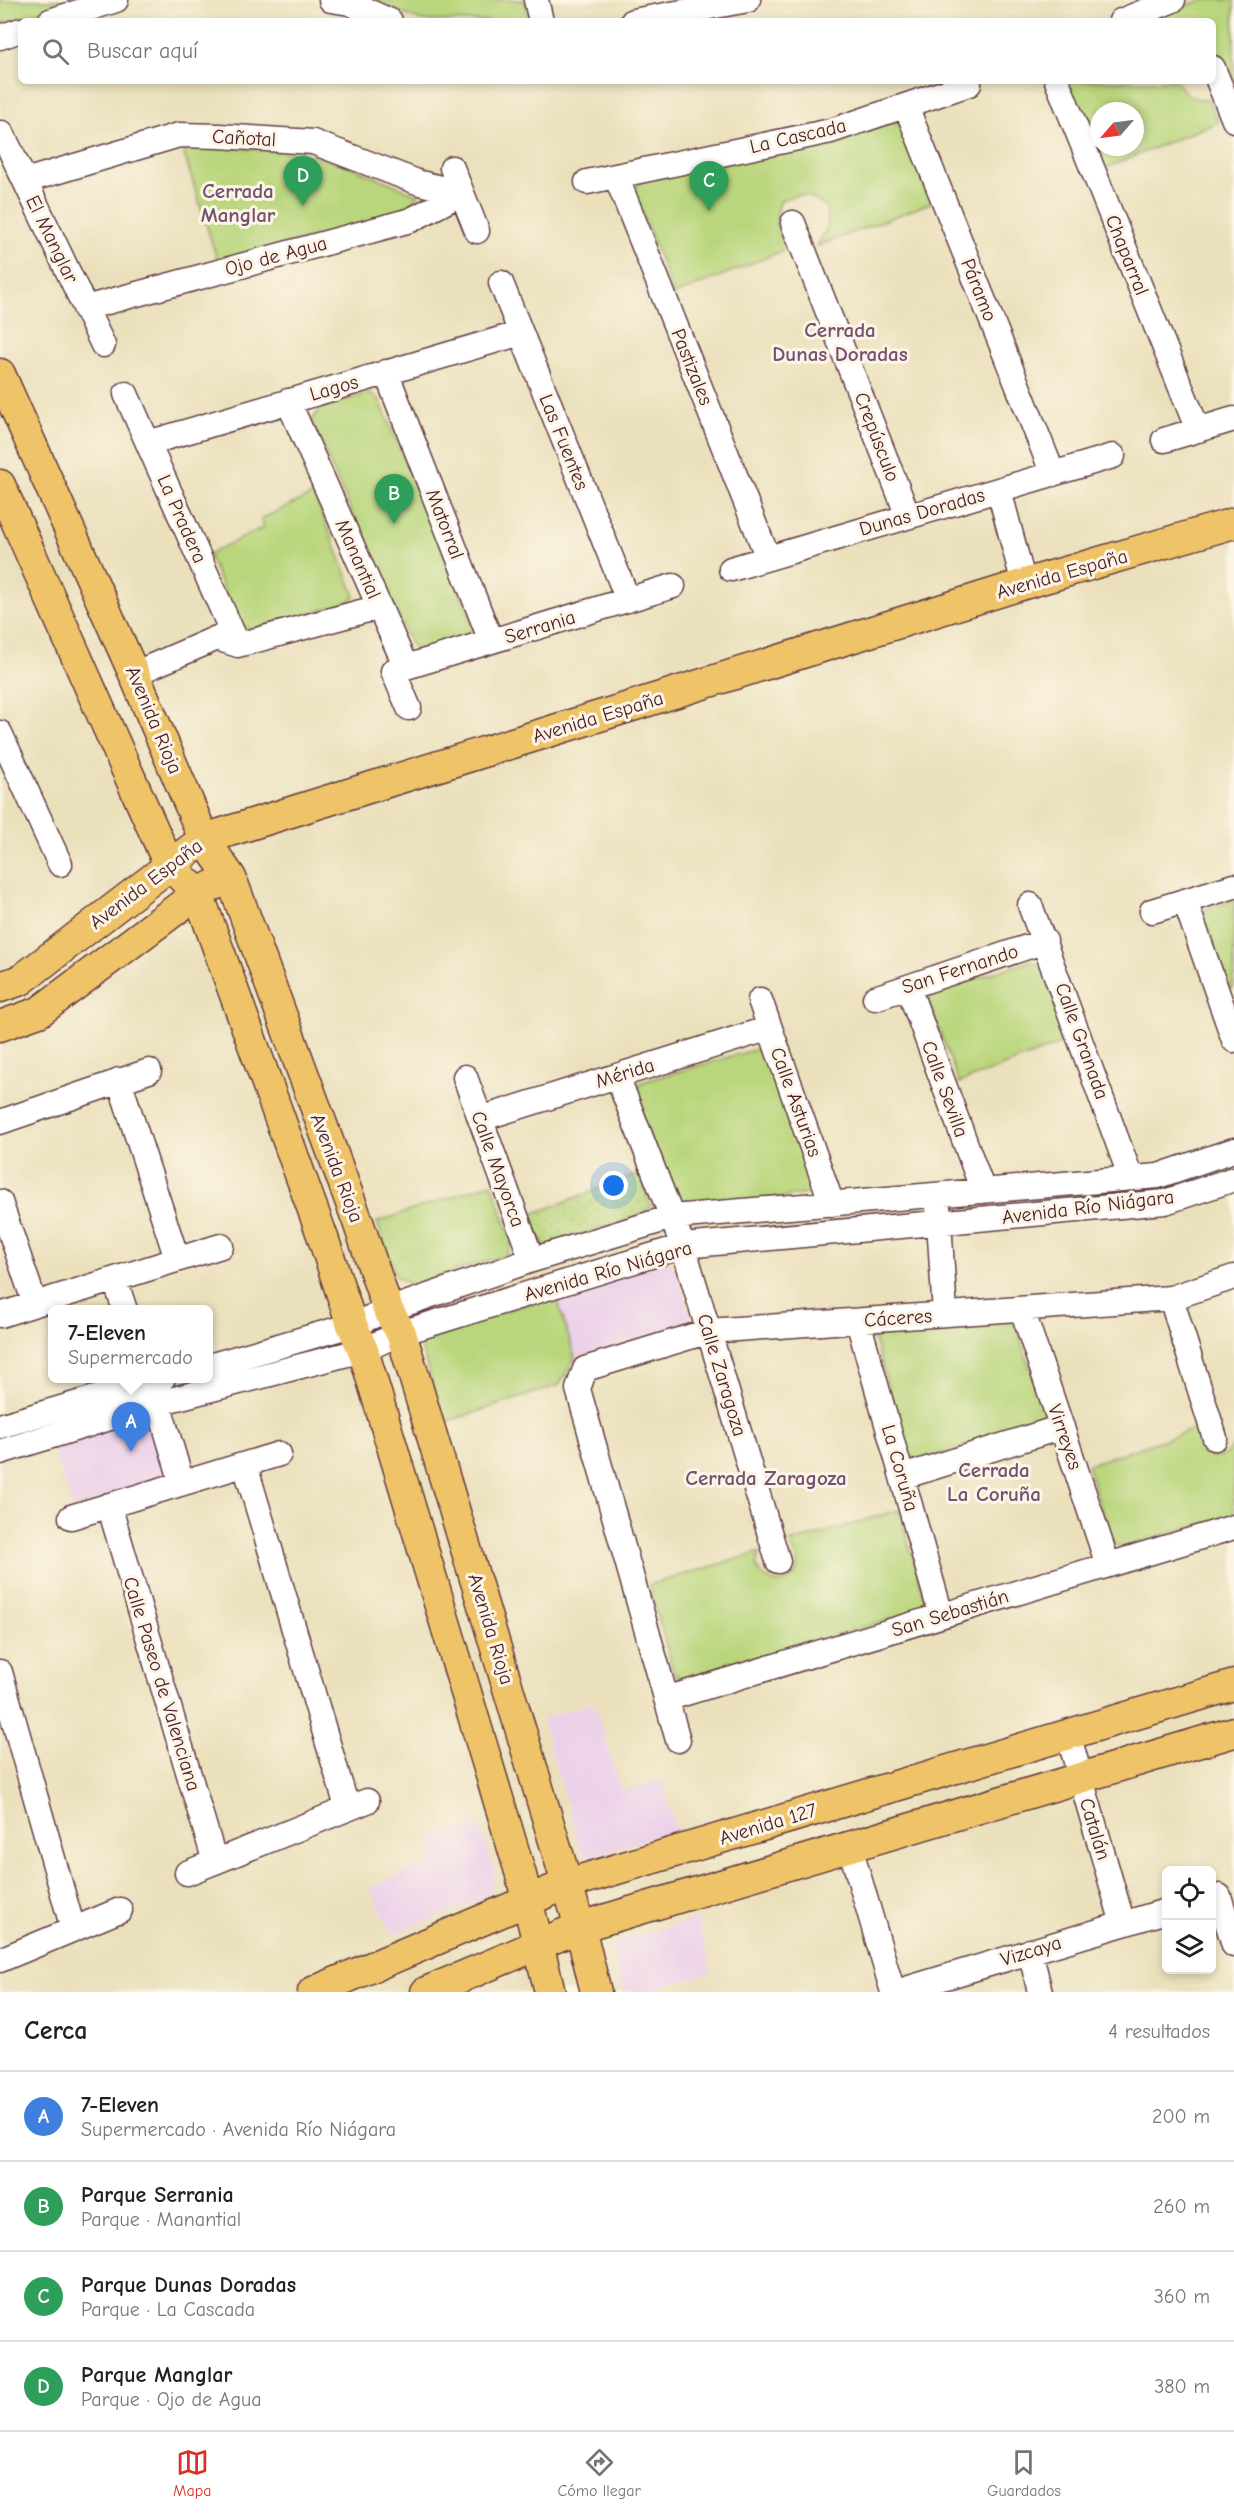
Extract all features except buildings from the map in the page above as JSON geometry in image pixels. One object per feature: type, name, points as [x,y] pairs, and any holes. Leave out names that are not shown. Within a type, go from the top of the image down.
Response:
[{"type":"main road","name":"Avenida Rioja","points":[[4,392],[134,674],[204,839],[231,878],[394,1321],[580,1927],[596,1992]]},
{"type":"main road","name":"Avenida Rioja","points":[[0,485],[169,866],[198,893],[358,1338],[528,1900],[550,1992]]},
{"type":"main road","name":"Avenida España","points":[[0,987],[21,980],[204,839],[1024,584],[1234,524]]},
{"type":"main road","name":"Avenida España","points":[[0,1026],[39,1012],[198,893],[231,878]]},
{"type":"main road","points":[[294,1159],[328,1145]]},
{"type":"main road","points":[[322,1235],[358,1222]]},
{"type":"main road","name":"Avenida 127","points":[[313,1992],[567,1884],[1234,1685]]},
{"type":"main road","points":[[426,1992],[580,1927],[1234,1732]]},
{"type":"street","points":[[331,0],[350,3],[383,18]]},
{"type":"street","points":[[537,0],[540,18]]},
{"type":"street","points":[[643,18],[682,6],[748,0]]},
{"type":"street","points":[[1128,18],[1173,0]]},
{"type":"street","points":[[59,18],[106,2]]},
{"type":"street","points":[[0,37],[18,31]]},
{"type":"street","points":[[1216,75],[1234,120]]},
{"type":"street","name":"La Cascada","points":[[587,182],[831,131],[969,84]]},
{"type":"street","name":"Chaparral","points":[[1058,84],[1198,430]]},
{"type":"street","name":"Páramo","points":[[906,106],[1053,474]]},
{"type":"street","name":"El Manglar","points":[[1,133],[103,345]]},
{"type":"street","name":"Cañotal","points":[[25,182],[179,135],[219,136],[313,142],[420,183],[462,193]]},
{"type":"street","points":[[452,168],[477,231]]},
{"type":"street","name":"Pastizales","points":[[616,176],[768,558]]},
{"type":"street","name":"Ojo de Agua","points":[[85,308],[411,220],[462,193]]},
{"type":"street","name":"Crepúsculo","points":[[793,222],[908,516]]},
{"type":"street","name":"Las Fuentes","points":[[501,283],[628,600]]},
{"type":"street","name":"Lagos","points":[[148,443],[521,333]]},
{"type":"street","name":"Matorral","points":[[386,372],[491,641]]},
{"type":"street","name":"La Pradera","points":[[126,393],[238,645]]},
{"type":"street","name":"Manantial","points":[[288,401],[406,667]]},
{"type":"street","points":[[1164,440],[1234,419]]},
{"type":"street","name":"Dunas Doradas","points":[[731,569],[1113,456]]},
{"type":"street","points":[[999,490],[1024,584]]},
{"type":"street","name":"Serrania","points":[[406,667],[673,586]]},
{"type":"street","points":[[134,674],[217,638],[238,645],[380,607]]},
{"type":"street","points":[[406,667],[393,671],[409,708]]},
{"type":"street","points":[[0,733],[60,864]]},
{"type":"street","points":[[1152,911],[1234,886]]},
{"type":"street","points":[[1185,901],[1234,1040]]},
{"type":"street","name":"Calle Granada","points":[[1030,904],[1131,1178]]},
{"type":"street","name":"San Fernando","points":[[875,998],[1045,941]]},
{"type":"street","name":"Calle Sevilla","points":[[908,987],[983,1191]]},
{"type":"street","name":"Calle Asturias","points":[[760,1000],[832,1204]]},
{"type":"street","name":"Mérida","points":[[480,1119],[770,1028]]},
{"type":"street","points":[[0,1122],[149,1071]]},
{"type":"street","name":"Calle Zaragoza","points":[[617,1076],[683,1246],[778,1561]]},
{"type":"street","name":"Calle Mayorca","points":[[465,1077],[532,1260]]},
{"type":"street","points":[[119,1080],[177,1259]]},
{"type":"street","name":"Avenida Río Niágara","points":[[213,1372],[358,1338],[532,1260],[672,1217],[1158,1176],[1234,1150]]},
{"type":"street","name":"Avenida Río Niágara","points":[[394,1321],[683,1246],[1165,1202],[1234,1179]]},
{"type":"street","points":[[938,1195],[945,1314]]},
{"type":"street","points":[[0,1202],[35,1304]]},
{"type":"street","points":[[0,1315],[221,1246]]},
{"type":"street","name":"Cáceres","points":[[666,1699],[578,1389],[585,1369],[709,1331],[1171,1298],[1234,1277]]},
{"type":"street","points":[[115,1280],[123,1305]]},
{"type":"street","points":[[1171,1298],[1215,1438]]},
{"type":"street","name":"Virreyes","points":[[1022,1309],[1108,1565]]},
{"type":"street","name":"La Coruña","points":[[858,1321],[941,1615]]},
{"type":"street","name":"Avenida Río Niágara","points":[[213,1364],[358,1338]]},
{"type":"street","points":[[154,1386],[182,1483]]},
{"type":"street","name":"Avenida Río Niágara","points":[[0,1426],[154,1386]]},
{"type":"street","name":"Avenida Río Niágara","points":[[0,1452],[154,1386]]},
{"type":"street","points":[[902,1477],[1062,1427]]},
{"type":"street","points":[[71,1517],[279,1454]]},
{"type":"street","points":[[188,1873],[357,1804],[245,1464]]},
{"type":"street","name":"Calle Paseo de Valenciana","points":[[109,1505],[215,1862]]},
{"type":"street","name":"San Sebastián","points":[[666,1699],[1234,1527]]},
{"type":"street","points":[[0,1672],[73,1929]]},
{"type":"street","points":[[666,1699],[678,1740]]},
{"type":"street","name":"Catalán","points":[[1068,1734],[1123,1924]]},
{"type":"street","points":[[850,1847],[895,1992]]},
{"type":"street","points":[[1222,1895],[1234,1945]]},
{"type":"street","points":[[0,1960],[120,1910]]},
{"type":"street","name":"Vizcaya","points":[[895,1992],[1162,1912]]},
{"type":"street","points":[[1030,1952],[1040,1992]]},
{"type":"shaded area","points":[[664,1262],[675,1267],[692,1320],[575,1358],[556,1295]]},
{"type":"shaded area","points":[[144,1414],[156,1419],[173,1477],[73,1508],[51,1443]]},
{"type":"shaded area","points":[[594,1702],[621,1791],[661,1779],[676,1830],[589,1857],[581,1851],[542,1719]]},
{"type":"shaded area","points":[[477,1822],[495,1872],[488,1897],[392,1935],[370,1888],[437,1859],[430,1839]]},
{"type":"shaded area","points":[[697,1919],[712,1972],[641,1992],[623,1992],[610,1944]]},
{"type":"green space","points":[[0,0],[76,0],[18,18],[0,24]]},
{"type":"green space","points":[[372,0],[525,0],[528,18],[414,18]]},
{"type":"green space","points":[[1201,0],[1234,0],[1234,80],[1232,81],[1223,59],[1216,53],[1216,18],[1155,18]]},
{"type":"green space","points":[[1067,84],[1179,84],[1189,95],[1197,99],[1208,100],[1218,122],[1144,152],[1144,102],[1090,102],[1090,138]]},
{"type":"green space","points":[[890,122],[902,127],[933,202],[817,246],[828,226],[826,207],[805,195],[789,197],[781,200],[777,220],[787,249],[674,295],[634,191],[642,179],[831,144]]},
{"type":"green space","points":[[181,144],[304,153],[346,165],[419,195],[394,217],[218,262]]},
{"type":"green space","points":[[1098,156],[1135,156],[1103,169]]},
{"type":"green space","points":[[368,393],[379,399],[474,627],[466,638],[424,651],[412,647],[311,421],[320,409]]},
{"type":"green space","points":[[314,494],[355,596],[350,602],[251,630],[238,622],[208,554],[264,527],[261,519]]},
{"type":"green space","points":[[1234,900],[1234,988],[1230,989],[1204,918],[1206,909]]},
{"type":"green space","points":[[1030,961],[1042,966],[1071,1040],[959,1083],[928,1000],[933,992]]},
{"type":"green space","points":[[757,1049],[766,1057],[814,1188],[806,1194],[684,1210],[673,1202],[635,1094],[642,1082]]},
{"type":"green space","points":[[640,1173],[651,1206],[646,1213],[546,1246],[538,1238],[530,1215]]},
{"type":"green space","points":[[492,1183],[512,1242],[507,1255],[410,1285],[396,1276],[377,1222]]},
{"type":"green space","points":[[556,1295],[575,1358],[559,1385],[445,1422],[421,1347],[427,1335]]},
{"type":"green space","points":[[1009,1321],[1017,1328],[1044,1412],[1042,1420],[918,1462],[908,1454],[874,1339],[881,1331]]},
{"type":"green space","points":[[1198,1428],[1200,1445],[1209,1456],[1222,1456],[1234,1444],[1234,1515],[1121,1548],[1112,1542],[1087,1465]]},
{"type":"green space","points":[[899,1510],[925,1600],[918,1611],[682,1681],[674,1673],[649,1585],[760,1552],[756,1566],[764,1576],[781,1583],[795,1575],[797,1567],[796,1556],[790,1543]]},
{"type":"place","name":"Parque Manglar","points":[[303,206]]},
{"type":"place","name":"Parque Dunas Doradas","points":[[709,211]]},
{"type":"place","name":"Parque Serrania","points":[[394,524]]},
{"type":"place","name":"7-Eleven","points":[[131,1452]]},
{"type":"district","name":"Cerrada Manglar","points":[[238,203]]},
{"type":"district","name":"Cerrada Dunas Doradas","points":[[840,342]]},
{"type":"district","name":"Cerrada Zaragoza","points":[[766,1478]]},
{"type":"district","name":"Cerrada La Coruña","points":[[994,1482]]}]
